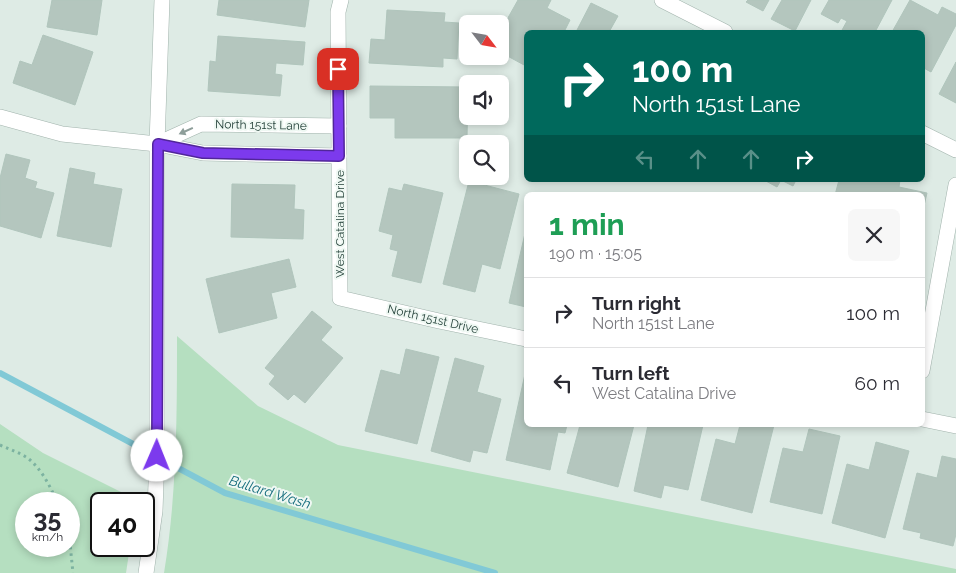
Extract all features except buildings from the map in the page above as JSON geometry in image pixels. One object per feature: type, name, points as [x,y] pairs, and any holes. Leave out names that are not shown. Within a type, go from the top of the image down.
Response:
[{"type":"street","points":[[146,573],[155,510],[157,456],[158,144],[162,0]]},
{"type":"street","name":"West Catalina Drive","points":[[340,298],[338,12],[341,0]]},
{"type":"street","points":[[662,0],[721,30]]},
{"type":"street","points":[[0,117],[62,134],[158,144],[203,153],[339,156]]},
{"type":"street","name":"North 151st Lane","points":[[158,144],[201,124],[339,126]]},
{"type":"street","points":[[925,134],[956,150]]},
{"type":"street","points":[[925,354],[956,185]]},
{"type":"street","name":"North 151st Drive","points":[[340,298],[524,339]]},
{"type":"street","points":[[925,421],[956,426]]},
{"type":"path","points":[[0,445],[18,452],[31,461],[38,468],[51,492]]},
{"type":"path","points":[[71,557],[73,573]]},
{"type":"green space","points":[[177,336],[258,406],[338,445],[956,569],[956,573],[164,573],[174,484]]},
{"type":"green space","points":[[0,424],[43,453],[121,492],[90,492],[90,557],[128,557],[126,573],[0,573]]},
{"type":"waterway","name":"Bullard Wash","points":[[0,373],[225,493],[495,573]]},
{"type":"route","points":[[157,456],[158,144],[203,153],[339,156],[338,69]]}]
